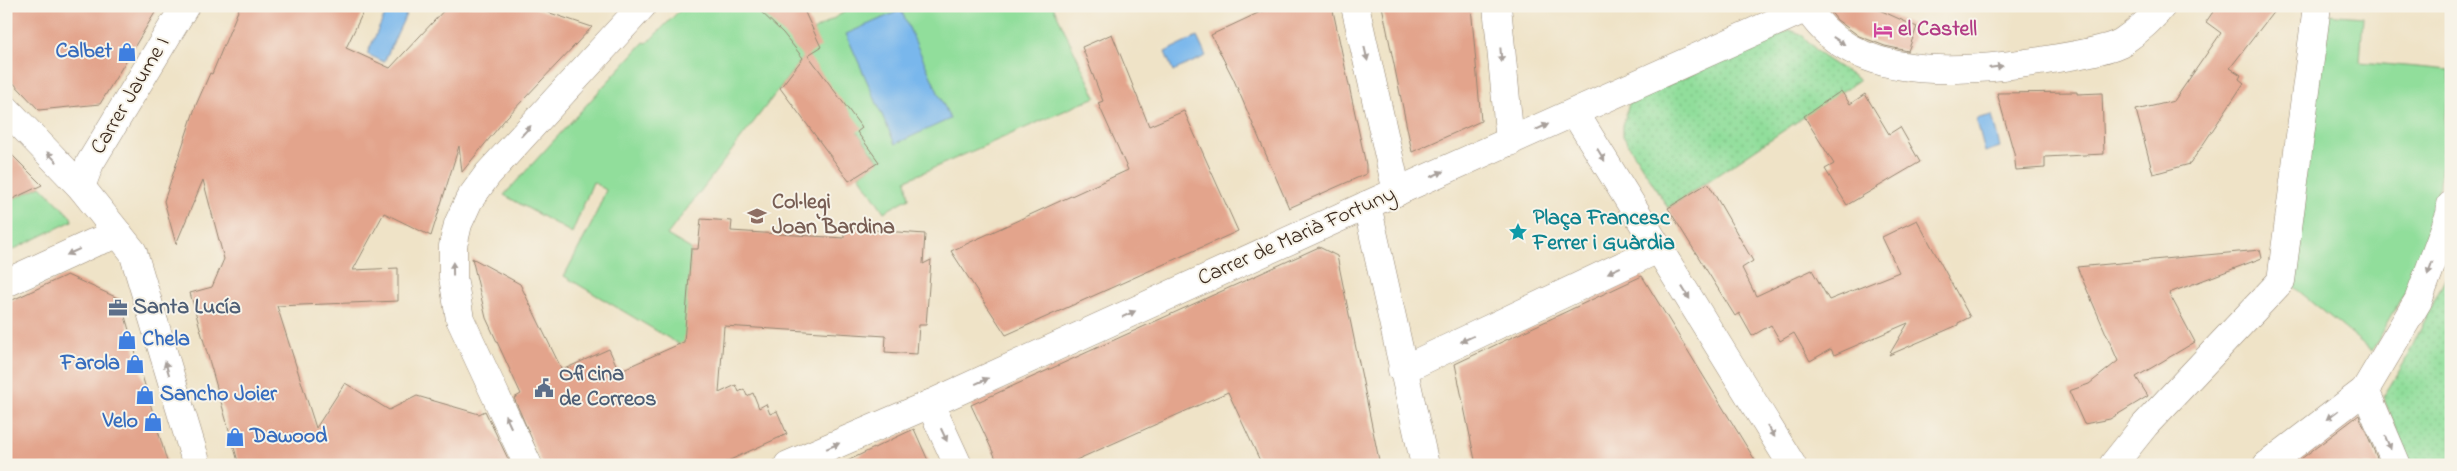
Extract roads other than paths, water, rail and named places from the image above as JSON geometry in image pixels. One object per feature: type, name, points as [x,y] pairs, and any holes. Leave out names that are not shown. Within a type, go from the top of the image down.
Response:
[{"type":"street","name":"Carrer Jaume I","points":[[81,187],[90,164],[185,6]]},
{"type":"street","points":[[528,465],[460,319],[453,277],[452,246],[458,224],[470,200],[488,174],[642,6]]},
{"type":"street","points":[[1355,6],[1397,192]]},
{"type":"street","points":[[1497,6],[1510,142]]},
{"type":"street","points":[[1807,7],[1836,41],[1873,59],[1921,69],[1976,70],[2072,56],[2121,42],[2162,6]]},
{"type":"street","points":[[2113,465],[2145,425],[2281,280],[2317,6]]},
{"type":"street","name":"Carrer de Marià Fortuny","points":[[788,465],[930,404],[1807,7]]},
{"type":"street","points":[[6,109],[81,187],[133,252],[197,465]]},
{"type":"street","points":[[1575,113],[1792,465]]},
{"type":"street","points":[[1367,205],[1402,370],[1425,465]]},
{"type":"street","points":[[2267,465],[2365,390],[2418,301],[2450,214],[2451,205]]},
{"type":"street","points":[[6,283],[93,243],[119,234]]},
{"type":"street","points":[[1402,370],[1658,249]]},
{"type":"street","points":[[2365,390],[2397,465]]},
{"type":"street","points":[[930,404],[958,465]]},
{"type":"water","points":[[389,6],[410,6],[384,62],[367,54]]},
{"type":"water","points":[[901,10],[950,119],[895,144],[846,34]]},
{"type":"water","points":[[1197,37],[1206,56],[1173,71],[1165,52]]},
{"type":"water","points":[[1992,115],[2000,147],[1985,152],[1976,119]]},
{"type":"place","name":"el Castell","points":[[1883,30]]},
{"type":"place","name":"Calbet","points":[[127,52]]},
{"type":"place","name":"Col·legi Joan Bardina","points":[[757,216]]},
{"type":"place","name":"Plaça Francesc Ferrer i Guàrdia","points":[[1518,232]]},
{"type":"place","name":"Santa Lucía","points":[[118,308]]},
{"type":"place","name":"Chela","points":[[127,340]]},
{"type":"place","name":"Farola","points":[[135,364]]},
{"type":"place","name":"Oficina de Correos","points":[[544,388]]},
{"type":"place","name":"Sancho Joier","points":[[145,395]]},
{"type":"place","name":"Velo","points":[[153,422]]},
{"type":"place","name":"Dawood","points":[[235,437]]}]
